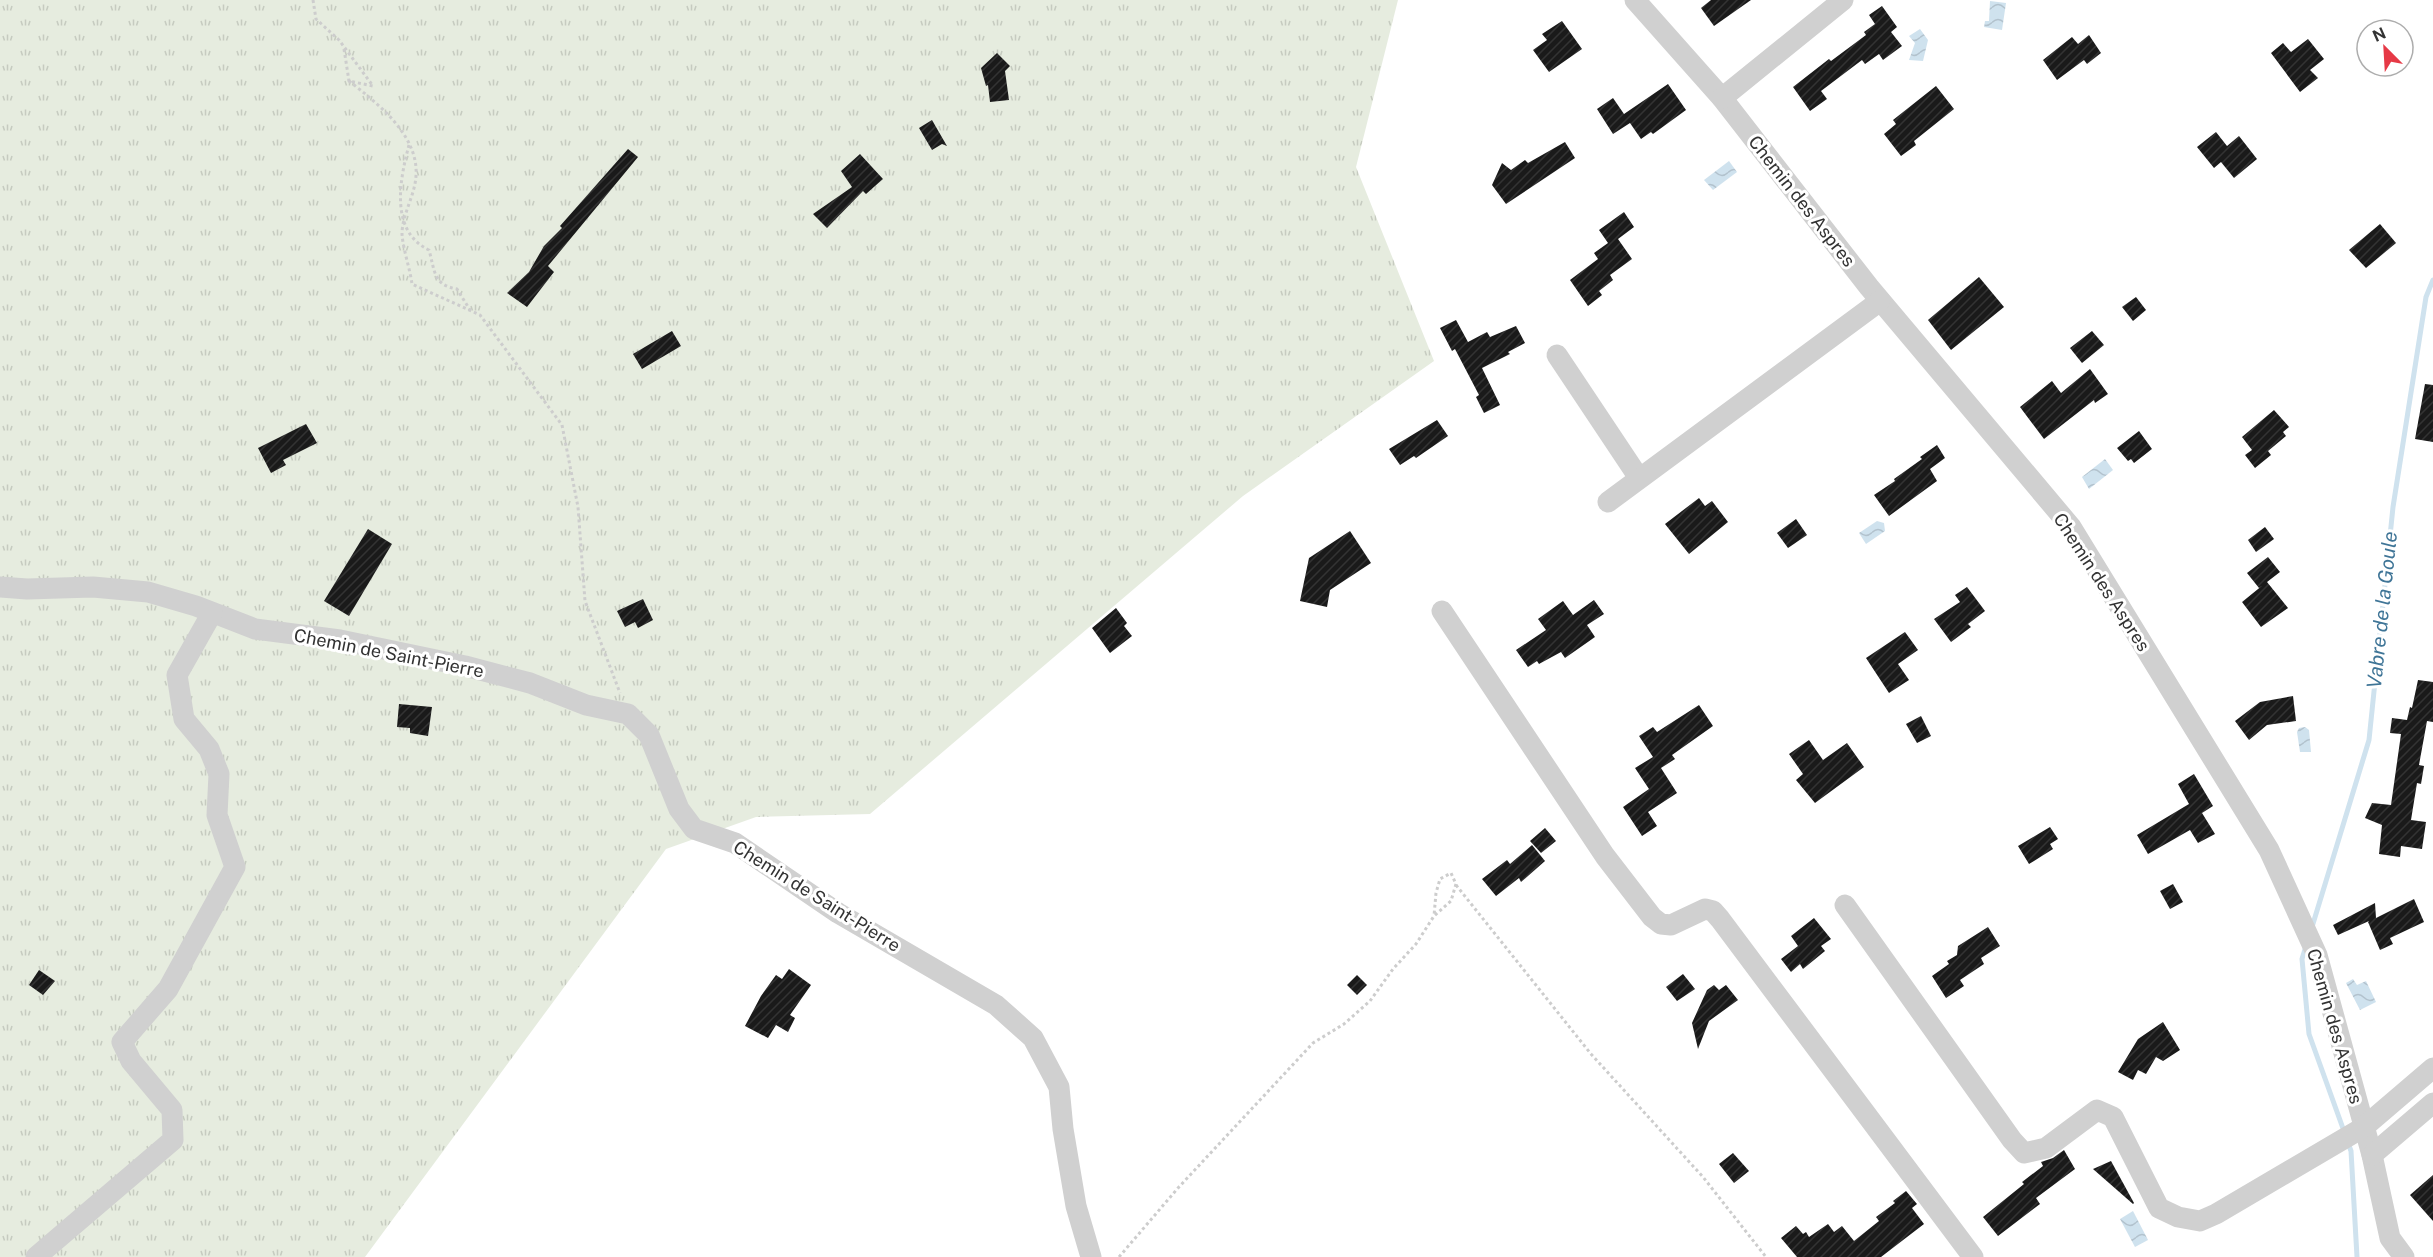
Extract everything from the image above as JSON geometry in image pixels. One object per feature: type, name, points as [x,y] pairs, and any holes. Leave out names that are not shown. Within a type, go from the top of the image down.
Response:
[{"type":"street","name":"Chemin des Aspres","points":[[1635,0],[1722,98],[1880,301],[2071,527],[2269,850],[2317,955],[2372,1155],[2390,1238],[2404,1257]]},
{"type":"street","points":[[1722,98],[1843,0]]},
{"type":"street","points":[[1608,502],[1880,301]]},
{"type":"street","points":[[1557,355],[1639,478]]},
{"type":"street","name":"Chemin de Saint-Pierre","points":[[0,587],[27,589],[93,587],[148,592],[255,629],[340,640],[465,666],[530,683],[586,705],[628,714],[649,735],[679,809],[694,829],[735,843],[838,913],[996,1005],[1033,1038],[1059,1088],[1063,1129],[1076,1206],[1091,1257]]},
{"type":"street","points":[[1442,611],[1605,856],[1642,906],[1661,924],[1671,925],[1705,909],[1713,911],[1720,918],[1973,1257]]},
{"type":"street","points":[[36,1257],[173,1140],[172,1110],[131,1061],[122,1042],[168,989],[235,867],[217,815],[219,774],[209,749],[184,719],[177,675],[212,613]]},
{"type":"street","points":[[1845,905],[2012,1140],[2024,1153],[2046,1148],[2097,1110],[2113,1117],[2159,1208],[2178,1218],[2200,1221],[2216,1214],[2364,1127],[2433,1068]]},
{"type":"street","points":[[2372,1155],[2433,1103]]},
{"type":"path","points":[[314,0],[316,20],[344,47],[373,86],[349,81]]},
{"type":"path","points":[[344,47],[349,81],[375,102],[400,129],[413,151],[417,175],[402,234],[412,284],[480,315],[562,425],[578,507],[585,601],[628,714]]},
{"type":"path","points":[[409,145],[401,175],[401,212],[404,225],[417,244],[429,250],[437,279],[445,287],[458,289],[470,310]]},
{"type":"path","points":[[1434,916],[1440,879],[1451,873],[1456,884],[1591,1054],[1702,1177],[1766,1257]]},
{"type":"path","points":[[1119,1257],[1178,1188],[1313,1043],[1344,1024],[1370,1000],[1393,969],[1416,944],[1434,916],[1451,901],[1456,884]]},
{"type":"green space","points":[[0,0],[1398,0],[1356,167],[1434,361],[1243,496],[870,814],[756,817],[666,849],[365,1257],[0,1257]]},
{"type":"water","points":[[1990,1],[2006,3],[2002,30],[1984,27],[1985,21],[1989,21]]},
{"type":"water","points":[[1920,29],[1928,40],[1923,61],[1909,60],[1915,43],[1909,36]]},
{"type":"water","points":[[1729,161],[1737,172],[1713,190],[1704,180]]},
{"type":"water","points":[[2105,459],[2113,470],[2089,489],[2082,477]]},
{"type":"water","points":[[1877,521],[1884,523],[1885,531],[1866,544],[1859,533]]},
{"type":"water","points":[[2305,727],[2309,730],[2311,752],[2300,752],[2297,732],[2299,728]]},
{"type":"water","points":[[2353,979],[2357,985],[2366,981],[2376,1002],[2360,1010],[2346,983]]},
{"type":"water","points":[[2133,1211],[2148,1240],[2135,1247],[2120,1219]]},
{"type":"building","points":[[1711,0],[1751,0],[1714,26],[1701,8]]},
{"type":"building","points":[[1882,6],[1897,27],[1891,32],[1902,46],[1883,60],[1879,54],[1865,64],[1862,60],[1821,91],[1827,99],[1810,111],[1793,87],[1829,59],[1831,61],[1866,35],[1864,32],[1875,24],[1869,15]]},
{"type":"building","points":[[1562,21],[1582,49],[1549,72],[1533,50],[1547,40],[1542,34]]},
{"type":"building","points":[[2089,35],[2101,53],[2087,64],[2084,60],[2057,80],[2043,60],[2072,37],[2078,44]]},
{"type":"building","points":[[2308,39],[2324,59],[2310,70],[2318,78],[2300,92],[2271,53],[2283,43],[2291,52]]},
{"type":"building","points":[[997,53],[1010,66],[1005,71],[1009,100],[990,102],[988,85],[986,86],[981,68]]},
{"type":"building","points":[[1668,84],[1686,110],[1653,134],[1651,132],[1641,139],[1630,123],[1613,134],[1597,109],[1613,98],[1624,114]]},
{"type":"building","points":[[1936,86],[1954,109],[1914,141],[1916,145],[1901,156],[1884,134],[1896,124],[1893,120]]},
{"type":"building","points":[[932,120],[947,146],[942,144],[932,150],[919,128]]},
{"type":"building","points":[[2216,132],[2227,146],[2239,136],[2257,159],[2234,178],[2221,162],[2214,168],[2197,147]]},
{"type":"building","points":[[1565,142],[1575,158],[1506,204],[1492,185],[1502,163],[1511,170],[1525,160],[1528,163]]},
{"type":"building","points":[[628,149],[638,157],[548,266],[554,272],[527,307],[507,293],[529,272],[544,246],[562,228],[560,226]]},
{"type":"building","points":[[860,154],[883,179],[866,194],[863,191],[827,228],[813,214],[852,187],[841,171]]},
{"type":"building","points":[[1624,212],[1634,227],[1618,239],[1632,259],[1610,275],[1613,280],[1599,291],[1602,295],[1588,306],[1570,280],[1598,259],[1594,253],[1608,243],[1599,230]]},
{"type":"building","points":[[2380,224],[2396,243],[2366,268],[2349,250]]},
{"type":"building","points":[[1979,277],[2004,307],[1951,350],[1928,320]]},
{"type":"building","points":[[2136,297],[2146,310],[2133,321],[2122,307]]},
{"type":"building","points":[[1456,320],[1468,342],[1487,332],[1490,337],[1516,326],[1525,343],[1508,352],[1510,354],[1482,368],[1500,405],[1484,413],[1476,397],[1479,395],[1455,349],[1452,351],[1440,328]]},
{"type":"building","points":[[672,331],[681,346],[642,369],[633,354]]},
{"type":"building","points":[[2092,331],[2104,345],[2082,363],[2070,348]]},
{"type":"building","points":[[2090,369],[2108,394],[2095,403],[2094,400],[2044,439],[2020,407],[2052,381],[2061,393]]},
{"type":"building","points":[[2425,384],[2433,385],[2433,442],[2415,439]]},
{"type":"building","points":[[2274,410],[2289,427],[2283,432],[2286,436],[2268,451],[2271,455],[2255,468],[2245,455],[2252,450],[2242,437]]},
{"type":"building","points":[[1437,420],[1448,436],[1416,458],[1414,456],[1400,465],[1389,449]]},
{"type":"building","points":[[306,424],[317,443],[283,460],[286,465],[271,473],[258,448]]},
{"type":"building","points":[[2139,431],[2152,449],[2134,463],[2131,459],[2128,461],[2117,448]]},
{"type":"building","points":[[1937,445],[1945,458],[1930,469],[1937,481],[1889,516],[1874,495],[1895,481],[1894,479]]},
{"type":"building","points":[[1699,498],[1705,506],[1712,501],[1728,522],[1689,554],[1665,524]]},
{"type":"building","points":[[1796,519],[1807,535],[1788,548],[1777,533]]},
{"type":"building","points":[[2265,527],[2274,539],[2256,552],[2248,540]]},
{"type":"building","points":[[368,529],[392,544],[349,616],[324,601]]},
{"type":"building","points":[[1350,531],[1371,563],[1330,590],[1327,607],[1300,601],[1309,558]]},
{"type":"building","points":[[2268,557],[2280,572],[2267,582],[2288,608],[2261,627],[2242,602],[2263,585],[2259,588],[2247,573]]},
{"type":"building","points":[[1967,587],[1985,611],[1968,624],[1971,627],[1951,642],[1934,619],[1960,602],[1955,595]]},
{"type":"building","points":[[643,599],[653,620],[638,628],[635,622],[625,627],[617,611]]},
{"type":"building","points":[[1594,600],[1604,614],[1587,625],[1595,637],[1565,658],[1561,652],[1539,664],[1537,661],[1528,667],[1516,650],[1546,630],[1538,619],[1563,601],[1573,615]]},
{"type":"building","points":[[1116,608],[1127,623],[1124,626],[1132,636],[1110,653],[1092,628]]},
{"type":"building","points":[[1905,632],[1918,650],[1898,664],[1909,680],[1889,693],[1866,658]]},
{"type":"building","points":[[2418,680],[2433,682],[2433,722],[2427,721],[2419,765],[2424,766],[2421,784],[2417,783],[2411,820],[2426,822],[2422,849],[2401,846],[2400,857],[2379,854],[2382,825],[2365,818],[2372,803],[2391,805],[2401,734],[2390,733],[2392,718],[2407,720]]},
{"type":"building","points":[[2293,696],[2296,721],[2267,725],[2249,740],[2235,721],[2260,702]]},
{"type":"building","points":[[399,704],[432,707],[428,736],[410,733],[410,728],[397,727]]},
{"type":"building","points":[[1699,705],[1713,726],[1672,755],[1675,759],[1661,768],[1677,793],[1648,812],[1657,826],[1642,836],[1623,807],[1649,789],[1635,768],[1653,757],[1639,736],[1653,727],[1657,732]]},
{"type":"building","points":[[1921,716],[1931,736],[1917,743],[1906,724]]},
{"type":"building","points":[[1809,740],[1823,760],[1847,743],[1864,767],[1815,803],[1796,780],[1803,774],[1789,754]]},
{"type":"building","points":[[2194,774],[2213,806],[2202,813],[2215,834],[2198,843],[2190,830],[2148,854],[2137,835],[2189,804],[2178,784]]},
{"type":"building","points":[[2050,827],[2058,839],[2050,844],[2053,849],[2029,864],[2018,846]]},
{"type":"building","points":[[1545,828],[1556,841],[1541,853],[1530,841]]},
{"type":"building","points":[[1532,845],[1545,861],[1521,882],[1519,878],[1496,896],[1482,879],[1507,860],[1510,864]]},
{"type":"building","points":[[2173,884],[2183,902],[2170,909],[2160,891]]},
{"type":"building","points":[[2414,899],[2424,922],[2390,938],[2393,944],[2380,950],[2369,921],[2338,935],[2333,925],[2375,903],[2376,918]]},
{"type":"building","points":[[1814,918],[1831,939],[1821,946],[1825,951],[1803,969],[1800,964],[1791,972],[1781,959],[1798,946],[1791,936]]},
{"type":"building","points":[[1988,927],[2000,946],[1981,958],[1984,964],[1960,980],[1964,986],[1946,998],[1932,976],[1949,964],[1947,961],[1957,955],[1958,946]]},
{"type":"building","points":[[789,969],[811,985],[790,1015],[795,1018],[788,1032],[776,1025],[768,1038],[745,1026],[761,996],[776,975],[782,979]]},
{"type":"building","points":[[39,970],[55,981],[43,995],[29,985]]},
{"type":"building","points":[[1683,974],[1695,989],[1677,1001],[1666,987]]},
{"type":"building","points":[[1357,975],[1367,985],[1357,995],[1347,985]]},
{"type":"building","points":[[1714,985],[1719,990],[1726,985],[1738,1000],[1709,1021],[1698,1049],[1692,1023],[1707,990]]},
{"type":"building","points":[[2163,1022],[2180,1050],[2163,1061],[2156,1057],[2146,1074],[2138,1070],[2133,1080],[2118,1072],[2138,1039]]},
{"type":"building","points":[[2064,1150],[2075,1169],[2036,1198],[2040,1204],[1998,1236],[1983,1217],[2043,1166],[2041,1162],[2053,1158]]},
{"type":"building","points":[[1733,1153],[1749,1171],[1734,1183],[1719,1164]]},
{"type":"building","points":[[2111,1161],[2134,1203],[2133,1204],[2093,1169]]},
{"type":"building","points":[[2433,1175],[2433,1221],[2410,1195]]},
{"type":"building","points":[[1906,1191],[1917,1204],[1912,1208],[1924,1224],[1881,1257],[1797,1257],[1781,1238],[1796,1226],[1803,1234],[1806,1232],[1809,1237],[1828,1224],[1834,1232],[1842,1226],[1854,1241],[1879,1221],[1876,1217],[1895,1203],[1893,1201]]},
{"type":"waterway","name":"Vabre de la Goule","points":[[2312,927],[2369,740],[2393,507],[2426,297],[2433,280]]},
{"type":"waterway","name":"Vabre de la Goule","points":[[2306,946],[2302,959],[2309,1034],[2345,1134]]},
{"type":"waterway","name":"Vabre de la Goule","points":[[2348,1143],[2351,1151],[2357,1257]]}]
